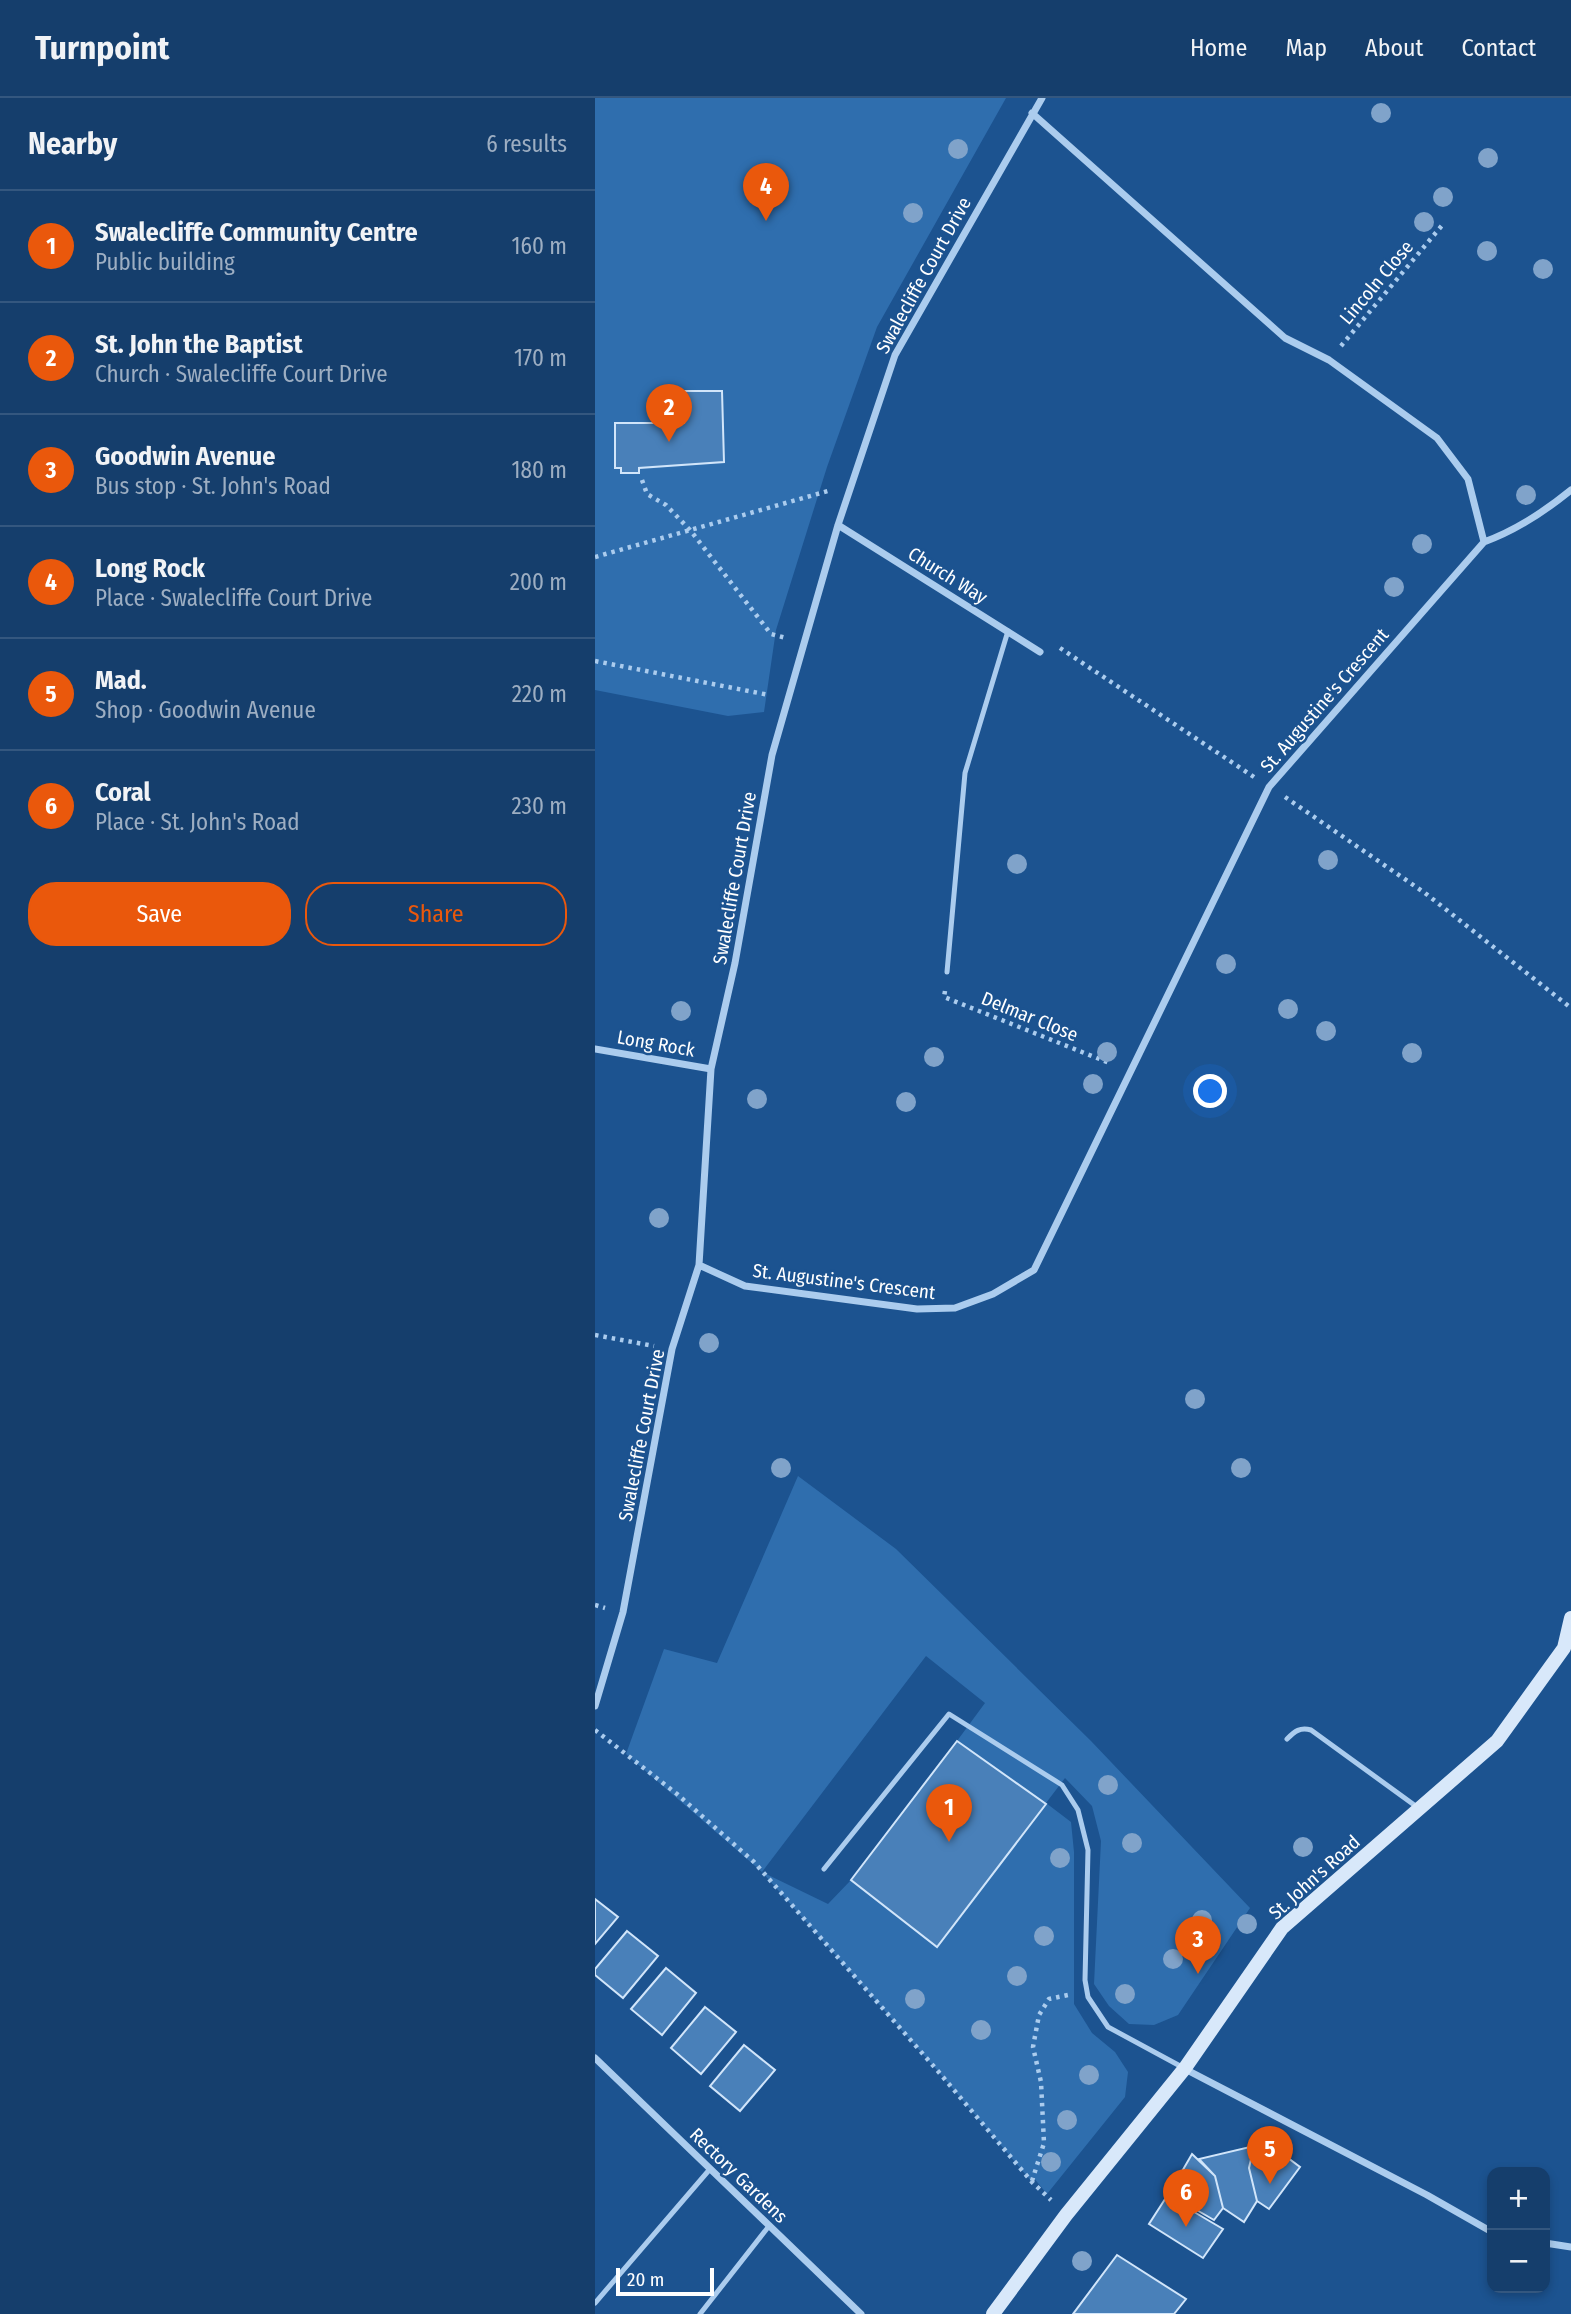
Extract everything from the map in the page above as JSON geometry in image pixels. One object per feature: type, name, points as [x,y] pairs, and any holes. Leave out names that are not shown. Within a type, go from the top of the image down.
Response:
[{"type":"main road","name":"St. John's Road","points":[[992,2314],[1066,2215],[1185,2068],[1282,1928],[1497,1741],[1565,1648],[1571,1618]]},
{"type":"street","name":"Swalecliffe Court Drive","points":[[595,1706],[623,1612],[672,1349],[699,1265],[711,1069],[735,963],[772,755],[838,526],[895,355],[1042,98]]},
{"type":"street","points":[[1032,113],[1285,338],[1329,360],[1437,438],[1468,479],[1484,542],[1507,534],[1543,512],[1571,490]]},
{"type":"street","name":"Church Way","points":[[838,526],[1040,652]]},
{"type":"street","name":"St. Augustine's Crescent","points":[[699,1265],[745,1286],[917,1309],[955,1308],[993,1294],[1034,1270],[1269,787],[1484,542]]},
{"type":"street","name":"Long Rock","points":[[595,1049],[711,1069]]},
{"type":"street","name":"Rectory Gardens","points":[[595,2058],[861,2314]]},
{"type":"street","points":[[1185,2068],[1488,2230]]},
{"type":"street","points":[[1550,2244],[1571,2247]]},
{"type":"lane","points":[[947,972],[965,774],[1008,631]]},
{"type":"lane","points":[[824,1869],[949,1714],[1062,1785],[1079,1810],[1088,1850],[1085,1980],[1088,1997],[1108,2028],[1185,2068]]},
{"type":"lane","points":[[1287,1739],[1303,1728],[1311,1730],[1419,1809]]},
{"type":"lane","points":[[595,2303],[710,2169]]},
{"type":"lane","points":[[700,2314],[769,2226]]},
{"type":"path","name":"Lincoln Close","points":[[1329,360],[1444,223]]},
{"type":"path","points":[[642,480],[647,494],[666,505],[689,530],[771,634],[804,643]]},
{"type":"path","points":[[595,557],[852,484]]},
{"type":"path","points":[[1040,652],[1050,641],[1269,787],[1425,893],[1571,1008]]},
{"type":"path","points":[[595,661],[788,699]]},
{"type":"path","name":"Delmar Close","points":[[947,972],[944,997],[1129,1070]]},
{"type":"path","points":[[595,1335],[672,1349]]},
{"type":"path","points":[[595,1730],[677,1794],[754,1862],[1032,2182],[1066,2215]]},
{"type":"path","points":[[1032,2182],[1044,2143],[1041,2082],[1033,2047],[1039,2015],[1049,1999],[1074,1994],[1088,1997]]},
{"type":"shaded area","points":[[595,98],[1006,98],[877,327],[827,467],[776,630],[764,712],[728,716],[595,690]]},
{"type":"shaded area","points":[[798,1476],[896,1549],[1091,1741],[1250,1908],[1178,2015],[1154,2025],[1129,2024],[1109,2006],[1094,1984],[1101,1841],[1092,1806],[1065,1778],[1046,1803],[1071,1822],[1074,1852],[1074,2004],[1092,2033],[1115,2052],[1128,2072],[1125,2097],[1047,2194],[1033,2177],[1032,2182],[762,1872],[626,1754],[664,1649],[717,1663]],"holes":[[[926,1656],[985,1703],[957,1741],[1046,1804],[937,1947],[851,1880],[828,1904],[762,1872]]]},
{"type":"building","points":[[683,391],[722,391],[724,462],[639,468],[639,473],[621,473],[621,468],[615,468],[615,423],[684,423]]},
{"type":"building","points":[[957,1741],[1046,1804],[937,1947],[851,1880]]},
{"type":"building","points":[[595,1899],[618,1917],[595,1944]]},
{"type":"building","points":[[627,1931],[658,1956],[623,1998],[595,1975],[595,1969]]},
{"type":"building","points":[[666,1968],[696,1993],[662,2035],[631,2009]]},
{"type":"building","points":[[705,2007],[736,2032],[701,2074],[671,2048]]},
{"type":"building","points":[[744,2045],[775,2070],[740,2111],[710,2086]]},
{"type":"building","points":[[1260,2137],[1300,2167],[1269,2209],[1257,2201],[1249,2168],[1254,2146]]},
{"type":"building","points":[[1254,2146],[1249,2168],[1257,2201],[1244,2222],[1223,2208],[1215,2176],[1199,2159]]},
{"type":"building","points":[[1192,2154],[1215,2176],[1223,2208],[1214,2220],[1169,2194]]},
{"type":"building","points":[[1167,2196],[1223,2229],[1203,2258],[1149,2224]]},
{"type":"building","points":[[1117,2255],[1186,2299],[1174,2314],[1073,2314]]},
{"type":"place","name":"Long Rock","points":[[766,221]]},
{"type":"place","name":"St. John the Baptist","points":[[669,442]]},
{"type":"place","name":"Swalecliffe Community Centre","points":[[949,1842]]},
{"type":"place","name":"Goodwin Avenue","points":[[1198,1974]]},
{"type":"place","name":"Mad.","points":[[1270,2184]]},
{"type":"place","name":"Coral","points":[[1186,2227]]}]
